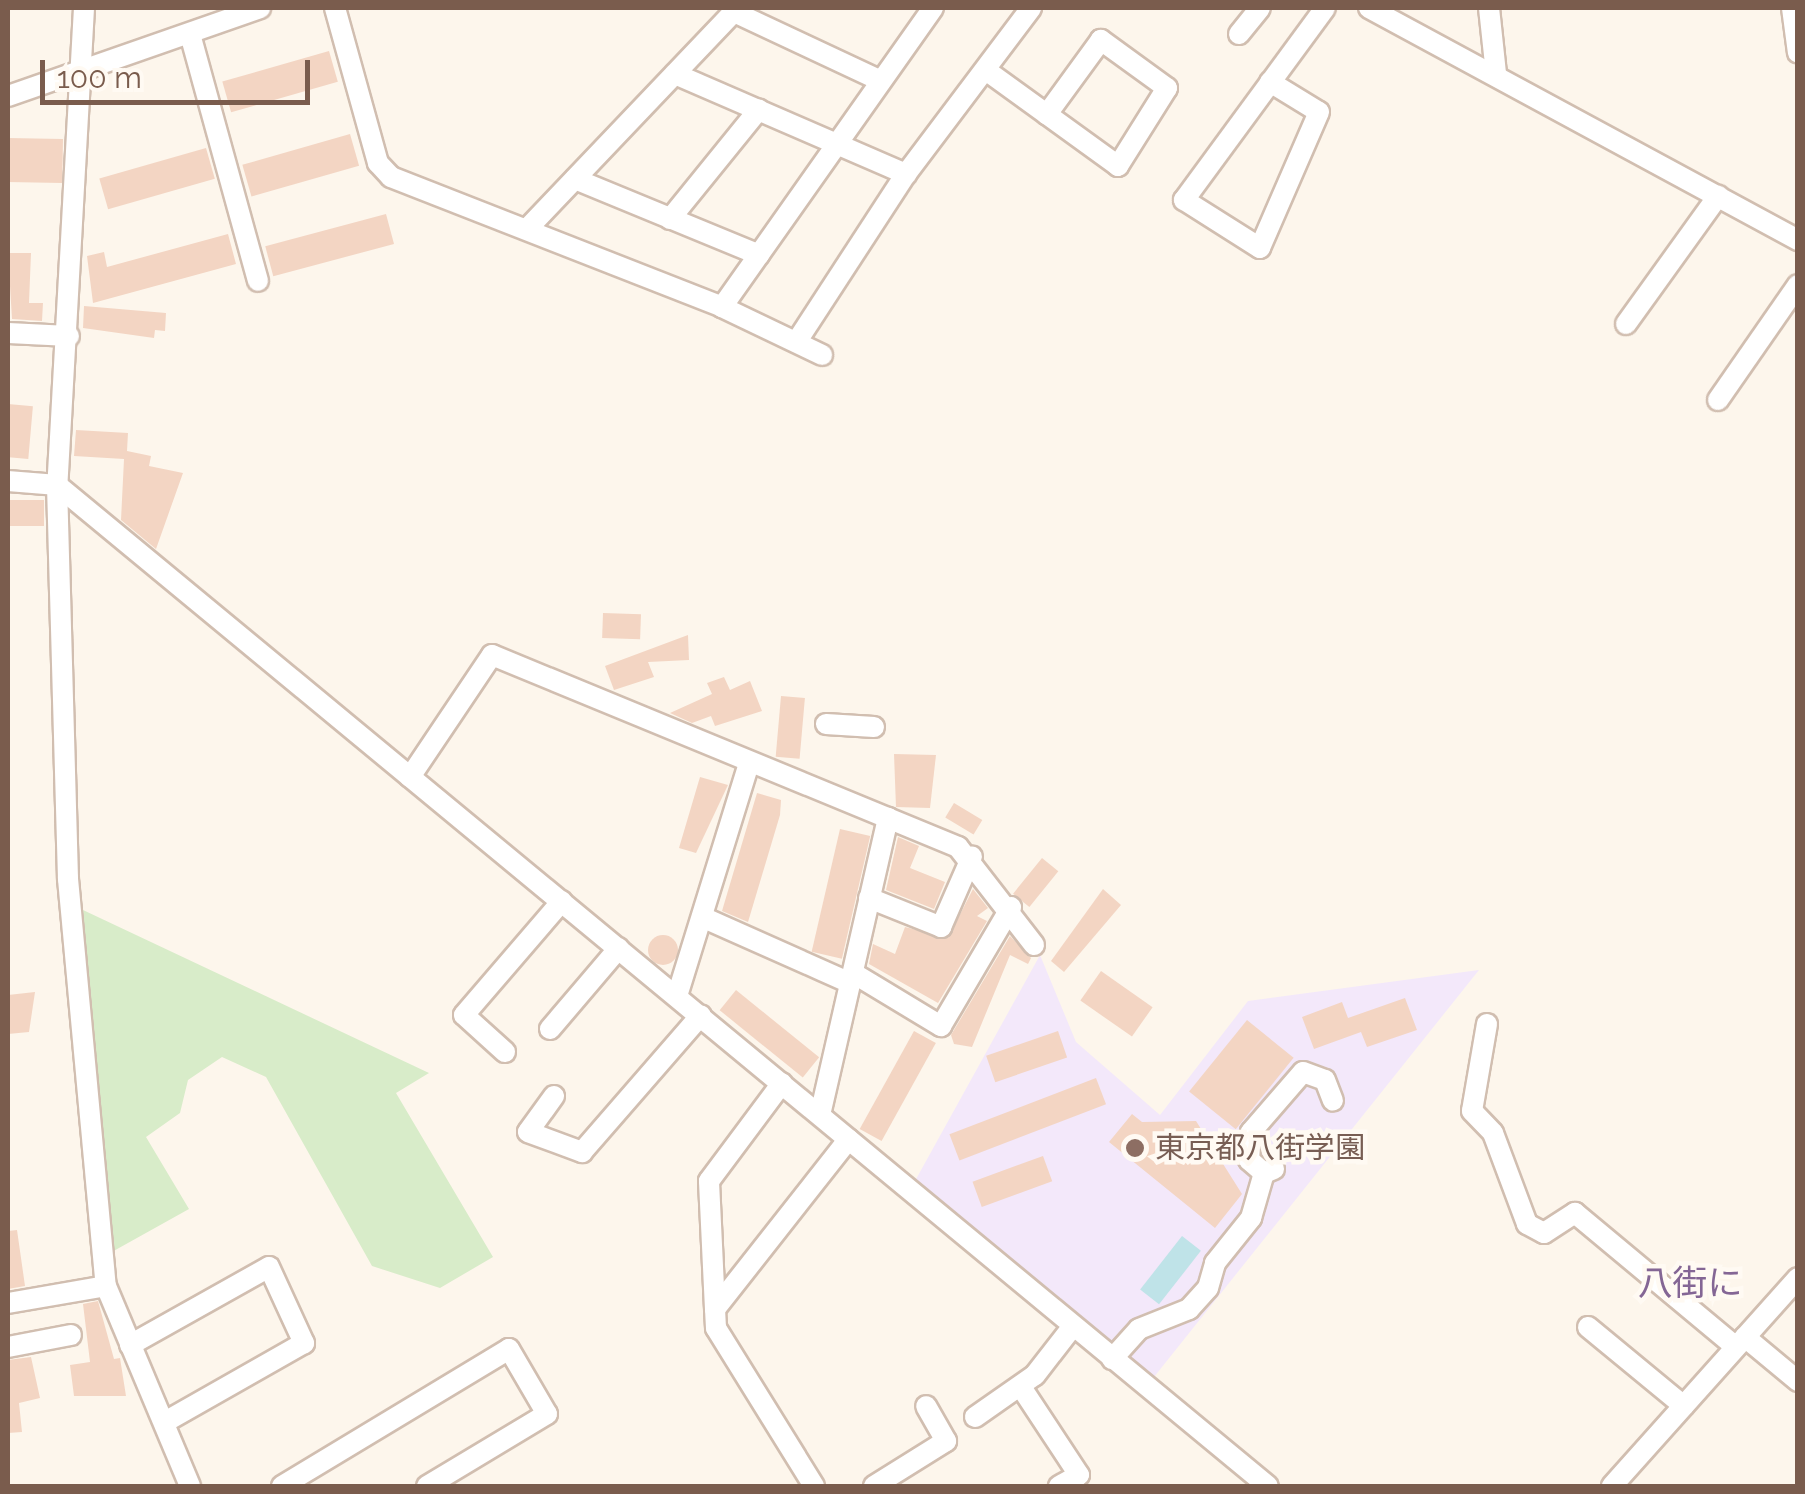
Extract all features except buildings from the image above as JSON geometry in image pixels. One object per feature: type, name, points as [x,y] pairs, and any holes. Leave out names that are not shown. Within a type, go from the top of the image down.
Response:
[{"type":"street","points":[[84,8],[69,336],[57,485],[68,879],[106,1286],[190,1486]]},
{"type":"street","points":[[8,96],[260,8]]},
{"type":"street","points":[[335,8],[378,163],[391,177],[722,306],[822,355]]},
{"type":"street","points":[[722,306],[933,8]]},
{"type":"street","points":[[796,340],[906,174],[1031,8]]},
{"type":"street","points":[[1240,34],[1260,8]]},
{"type":"street","points":[[1270,82],[1318,112],[1260,248],[1184,200],[1270,82],[1325,8]]},
{"type":"street","points":[[1369,8],[1496,73],[1798,240]]},
{"type":"street","points":[[1488,8],[1496,73]]},
{"type":"street","points":[[1792,8],[1798,54]]},
{"type":"street","points":[[528,228],[734,12],[882,81]]},
{"type":"street","points":[[190,34],[258,281]]},
{"type":"street","points":[[987,71],[1118,166],[1167,88],[1101,40],[1047,114]]},
{"type":"street","points":[[675,74],[906,174]]},
{"type":"street","points":[[670,219],[759,109]]},
{"type":"street","points":[[574,179],[759,255]]},
{"type":"street","points":[[1626,324],[1718,196]]},
{"type":"street","points":[[1718,400],[1798,286]]},
{"type":"street","points":[[8,333],[69,336]]},
{"type":"street","points":[[8,482],[57,485],[820,1114],[1255,1483]]},
{"type":"street","points":[[410,777],[492,655],[748,766],[888,818],[972,856],[1034,945]]},
{"type":"street","points":[[826,724],[874,727]]},
{"type":"street","points":[[677,996],[748,766]]},
{"type":"street","points":[[820,1114],[888,818]]},
{"type":"street","points":[[869,898],[941,927],[972,856]]},
{"type":"street","points":[[505,1052],[464,1015],[562,901]]},
{"type":"street","points":[[702,917],[851,978],[940,1026],[1011,907]]},
{"type":"street","points":[[550,1030],[619,948]]},
{"type":"street","points":[[554,1096],[528,1132],[582,1152],[700,1015]]},
{"type":"street","points":[[1487,1024],[1472,1111],[1494,1134],[1528,1224],[1544,1233],[1576,1213],[1741,1342],[1798,1380]]},
{"type":"street","points":[[1112,1359],[1139,1329],[1189,1309],[1208,1288],[1215,1263],[1251,1218],[1269,1171],[1246,1146],[1303,1072],[1325,1080],[1333,1101]]},
{"type":"street","points":[[782,1083],[710,1181],[716,1328],[814,1486]]},
{"type":"street","points":[[715,1309],[850,1139]]},
{"type":"street","points":[[130,1345],[268,1267],[304,1343],[165,1422]]},
{"type":"street","points":[[1612,1486],[1795,1284]]},
{"type":"street","points":[[8,1303],[106,1286]]},
{"type":"street","points":[[975,1417],[1021,1386],[1072,1326]]},
{"type":"street","points":[[1588,1327],[1684,1406]]},
{"type":"street","points":[[8,1347],[70,1335]]},
{"type":"street","points":[[282,1486],[509,1349],[547,1414],[451,1481],[428,1486]]},
{"type":"street","points":[[1021,1386],[1079,1475],[1059,1486]]},
{"type":"street","points":[[874,1486],[946,1441],[926,1406]]},
{"type":"shaded area","name":"東京都八街学園","points":[[1040,955],[1076,1042],[1160,1115],[1248,1001],[1479,970],[1154,1377],[915,1181]]},
{"type":"green space","points":[[83,910],[429,1073],[396,1093],[493,1257],[440,1288],[372,1266],[266,1077],[222,1057],[188,1080],[180,1113],[146,1137],[189,1209],[110,1253]]},
{"type":"water","points":[[1182,1236],[1201,1251],[1159,1304],[1140,1290]]},
{"type":"place","name":"東京都八街学園","points":[[1135,1148]]},
{"type":"district","name":"八街に","points":[[1690,1283]]}]
